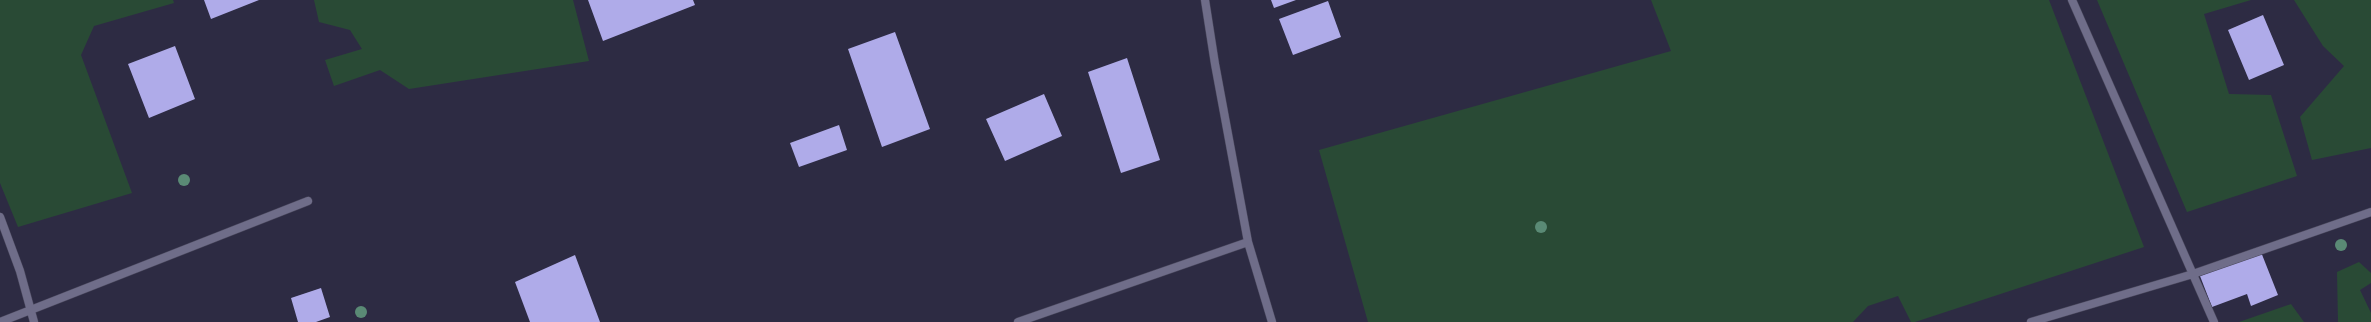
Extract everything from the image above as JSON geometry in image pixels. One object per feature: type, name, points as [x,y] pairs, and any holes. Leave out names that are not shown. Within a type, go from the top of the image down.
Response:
[{"type":"street","points":[[1205,0],[1215,64],[1248,242],[1272,322]]},
{"type":"street","points":[[2072,0],[2214,322]]},
{"type":"street","points":[[0,322],[308,201]]},
{"type":"street","points":[[2031,322],[2193,274],[2371,212]]},
{"type":"street","points":[[0,217],[32,309],[34,322]]},
{"type":"street","points":[[1018,322],[1248,242]]},
{"type":"green space","points":[[0,0],[173,0],[174,3],[94,26],[81,55],[132,193],[18,227],[0,183]]},
{"type":"green space","points":[[314,0],[573,0],[589,61],[409,89],[380,70],[334,86],[325,60],[362,49],[350,30],[319,22]]},
{"type":"green space","points":[[1651,0],[2049,0],[2144,247],[1915,322],[1911,322],[1898,296],[1868,306],[1853,322],[1368,322],[1319,150],[1671,51]]},
{"type":"green space","points":[[2097,0],[2251,0],[2204,14],[2229,94],[2271,95],[2297,176],[2187,212]]},
{"type":"green space","points":[[2294,0],[2371,0],[2371,148],[2312,160],[2300,117],[2344,66],[2323,46]]},
{"type":"green space","points":[[2359,262],[2371,273],[2371,283],[2360,290],[2371,313],[2371,322],[2338,322],[2337,272]]},
{"type":"green space","points":[[2291,304],[2304,322],[2239,322]]},
{"type":"building","points":[[204,0],[259,0],[211,19]]},
{"type":"building","points":[[588,0],[693,0],[695,5],[603,41]]},
{"type":"building","points":[[1271,0],[1296,0],[1274,8]]},
{"type":"building","points":[[1328,1],[1341,37],[1293,55],[1279,19]]},
{"type":"building","points":[[2263,15],[2284,65],[2249,80],[2228,30]]},
{"type":"building","points":[[895,32],[930,129],[882,147],[848,49]]},
{"type":"building","points":[[175,46],[195,99],[149,118],[128,64]]},
{"type":"building","points":[[1127,58],[1160,160],[1121,173],[1088,72]]},
{"type":"building","points":[[1044,94],[1062,136],[1005,161],[986,119]]},
{"type":"building","points":[[839,125],[847,150],[799,167],[790,143]]},
{"type":"building","points":[[2261,252],[2278,295],[2251,306],[2247,294],[2212,307],[2200,276]]},
{"type":"building","points":[[575,255],[600,322],[530,322],[515,282]]},
{"type":"building","points":[[321,288],[330,317],[316,322],[298,322],[291,298]]}]
